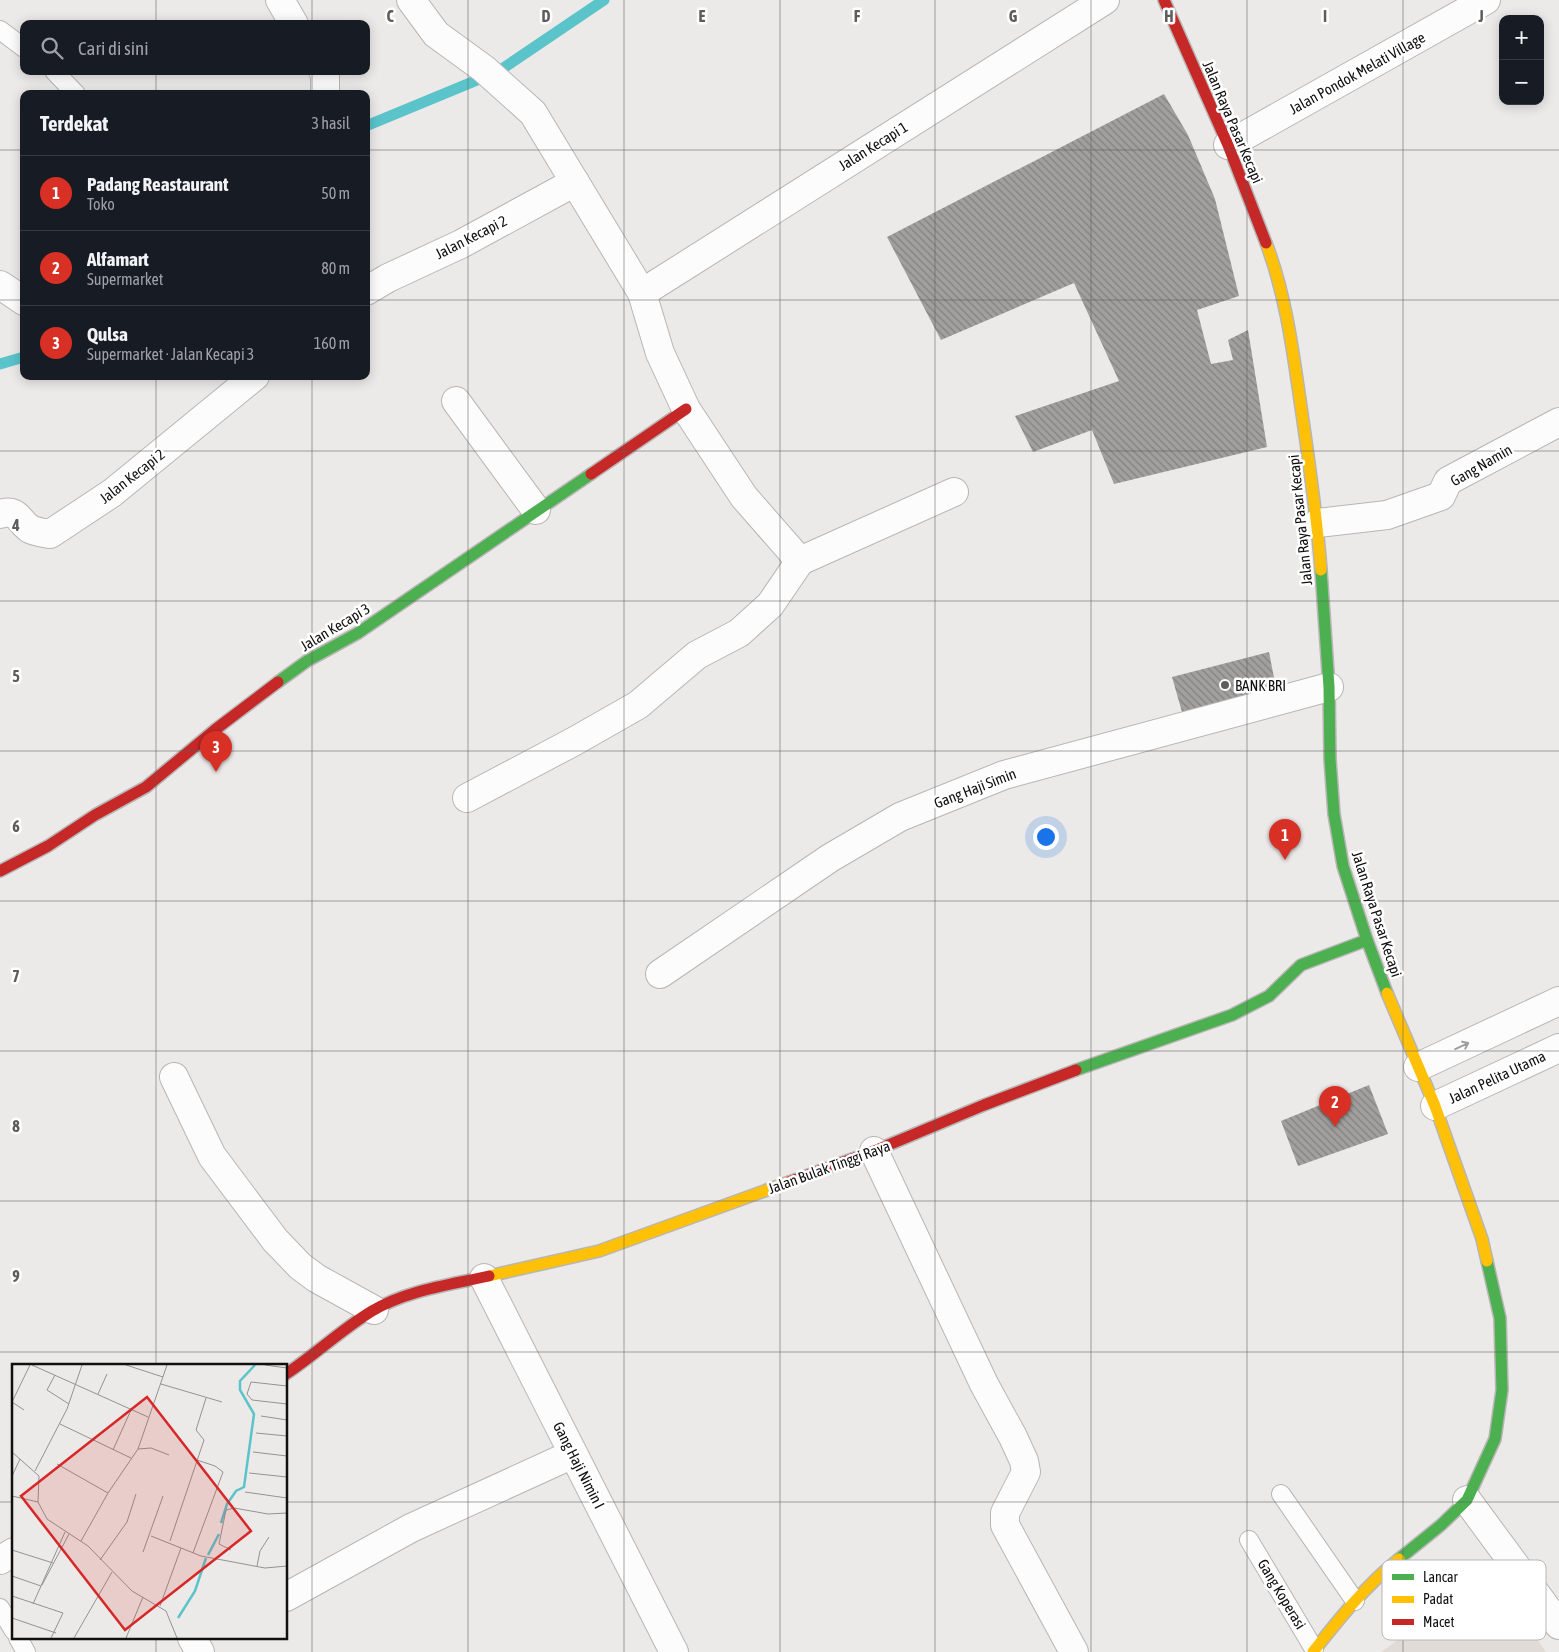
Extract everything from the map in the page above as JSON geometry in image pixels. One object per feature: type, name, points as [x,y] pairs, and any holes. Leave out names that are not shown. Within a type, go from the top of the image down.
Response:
[{"type":"street","points":[[280,0],[292,20]]},
{"type":"street","points":[[411,0],[436,34],[492,76],[533,113],[642,293],[660,352],[686,409],[744,497],[800,561]]},
{"type":"street","name":"Jalan Kecapi 1","points":[[642,293],[1104,0]]},
{"type":"street","name":"Jalan Raya Pasar Kecapi","points":[[1164,0],[1228,145],[1272,258],[1291,336],[1318,523],[1329,687],[1330,759],[1334,814],[1343,866],[1366,940],[1394,1013],[1435,1106],[1482,1239],[1500,1318],[1502,1390],[1495,1439],[1467,1500],[1441,1525],[1398,1560]]},
{"type":"street","name":"Jalan Pondok Melati Village","points":[[1228,145],[1486,0]]},
{"type":"street","points":[[325,75],[325,90]]},
{"type":"street","name":"Jalan Kecapi 2","points":[[370,289],[388,278],[460,244],[575,182]]},
{"type":"street","points":[[0,285],[20,298]]},
{"type":"street","name":"Jalan Kecapi 2","points":[[0,514],[8,512],[17,514],[31,529],[50,534],[112,494],[250,380]]},
{"type":"street","points":[[456,401],[536,510]]},
{"type":"street","name":"Jalan Kecapi 3","points":[[0,871],[48,846],[95,815],[146,787],[216,729],[307,661],[358,633],[686,409]]},
{"type":"street","name":"Gang Namin","points":[[1318,523],[1387,515],[1441,496],[1448,481],[1559,422]]},
{"type":"street","points":[[467,798],[638,705],[697,656],[739,634],[770,605],[800,561],[954,492]]},
{"type":"street","name":"Gang Haji Simin","points":[[660,974],[830,858],[900,817],[1004,775],[1329,687]]},
{"type":"street","name":"Jalan Bulak Tinggi Raya","points":[[288,1373],[307,1360],[342,1331],[374,1310],[410,1294],[599,1251],[874,1152],[993,1101],[1130,1050],[1232,1015],[1269,996],[1301,965],[1366,940]]},
{"type":"street","points":[[1418,1067],[1559,1001]]},
{"type":"street","name":"Jalan Pelita Utama","points":[[1435,1106],[1559,1048]]},
{"type":"street","points":[[174,1077],[212,1156],[275,1240],[300,1266],[316,1278],[374,1310]]},
{"type":"street","points":[[874,1152],[984,1384],[1024,1461],[1026,1472],[1005,1513],[1005,1525],[1074,1652]]},
{"type":"street","name":"Gang Haji Nimin I","points":[[484,1278],[674,1652]]},
{"type":"street","points":[[288,1596],[412,1528],[573,1454]]},
{"type":"street","points":[[1467,1500],[1511,1560]]},
{"type":"street","points":[[0,1560],[12,1553]]},
{"type":"street","name":"Jalan Raya Pasar Kecapi","points":[[1314,1650],[1355,1601],[1382,1575]]},
{"type":"street","points":[[1546,1607],[1559,1625]]},
{"type":"lane","points":[[0,30],[20,45]]},
{"type":"lane","points":[[58,75],[72,90]]},
{"type":"lane","points":[[1281,1494],[1355,1601]]},
{"type":"lane","name":"Gang Koperasi","points":[[1249,1540],[1314,1650]]},
{"type":"lane","points":[[0,1608],[12,1628]]},
{"type":"lane","points":[[19,1640],[26,1652]]},
{"type":"shaded area","points":[[1398,1640],[1538,1640],[1546,1652],[1381,1652]]},
{"type":"building","points":[[1164,94],[1188,135],[1215,199],[1239,296],[1197,310],[1211,364],[1233,360],[1228,340],[1248,330],[1267,447],[1114,484],[1092,430],[1033,452],[1015,416],[1119,381],[1074,283],[941,340],[887,237]]},
{"type":"building","name":"BANK BRI","points":[[1269,652],[1277,693],[1184,719],[1172,677]]},
{"type":"building","points":[[1369,1085],[1388,1134],[1298,1166],[1281,1121]]},
{"type":"waterway","points":[[370,124],[499,71],[604,0]]},
{"type":"waterway","points":[[0,364],[20,358]]},
{"type":"traffic: fast","points":[[278,682],[307,661],[358,633],[591,474]]},
{"type":"traffic: fast","points":[[1321,570],[1329,687],[1330,759],[1334,814],[1343,866],[1367,940],[1387,993]]},
{"type":"traffic: fast","points":[[1076,1070],[1232,1015],[1269,996],[1301,965],[1367,940]]},
{"type":"traffic: fast","points":[[1399,1559],[1441,1525],[1467,1500],[1495,1439],[1502,1390],[1500,1318],[1487,1261]]},
{"type":"traffic: slow","points":[[1266,243],[1279,283],[1292,345],[1312,488],[1321,570]]},
{"type":"traffic: slow","points":[[1387,993],[1435,1106],[1482,1239],[1487,1261]]},
{"type":"traffic: slow","points":[[489,1276],[599,1251],[789,1182]]},
{"type":"traffic: slow","points":[[1313,1652],[1364,1591],[1382,1574]]},
{"type":"traffic: jam","points":[[1164,0],[1228,145],[1266,243]]},
{"type":"traffic: jam","points":[[591,474],[686,409]]},
{"type":"traffic: jam","points":[[0,871],[48,846],[95,815],[146,787],[216,729],[278,682]]},
{"type":"traffic: jam","points":[[789,1182],[874,1151],[984,1105],[1076,1070]]},
{"type":"traffic: jam","points":[[288,1373],[350,1326],[385,1304],[414,1293],[489,1276]]},
{"type":"place","name":"BANK BRI","points":[[1225,685]]},
{"type":"place","name":"Qulsa","points":[[216,772]]},
{"type":"place","name":"Padang Reastaurant","points":[[1285,860]]},
{"type":"place","name":"Alfamart","points":[[1335,1127]]}]
